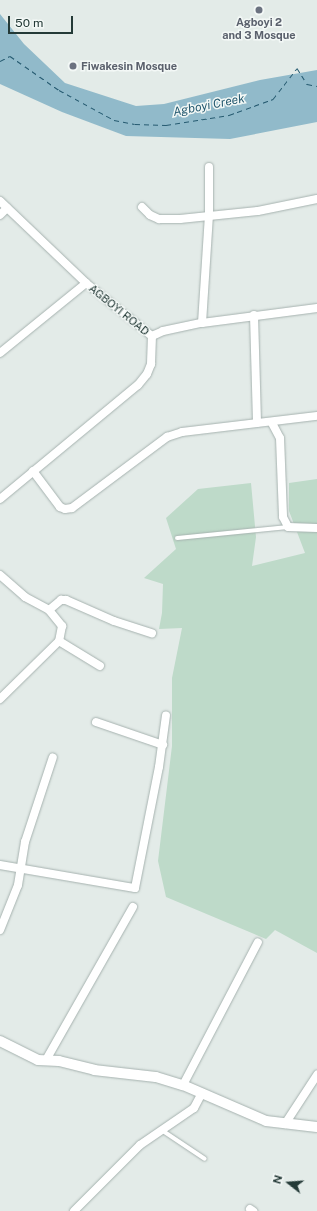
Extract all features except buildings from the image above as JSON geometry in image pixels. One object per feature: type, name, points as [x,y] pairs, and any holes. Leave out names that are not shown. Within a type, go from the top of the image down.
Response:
[{"type":"street","points":[[202,323],[209,216],[209,167]]},
{"type":"street","points":[[142,207],[150,215],[159,219],[258,211],[317,199]]},
{"type":"street","name":"AGBOYI ROAD","points":[[0,201],[86,283],[152,336],[163,331],[202,323],[254,315],[317,308]]},
{"type":"street","points":[[0,215],[7,208]]},
{"type":"street","points":[[0,353],[86,283]]},
{"type":"street","points":[[254,315],[257,423]]},
{"type":"street","points":[[0,499],[138,385],[147,374],[150,364],[152,336]]},
{"type":"street","points":[[33,471],[60,507],[64,509],[72,508],[167,437],[182,432],[257,423],[272,423],[317,416]]},
{"type":"street","points":[[272,423],[280,438],[283,517],[288,527],[317,528]]},
{"type":"street","points":[[0,575],[25,597],[49,610],[62,626],[59,641],[0,699]]},
{"type":"street","points":[[49,610],[61,600],[66,600],[114,621],[152,633]]},
{"type":"street","points":[[59,641],[100,666]]},
{"type":"street","points":[[0,865],[134,888],[163,746],[166,715]]},
{"type":"street","points":[[96,722],[163,746]]},
{"type":"street","points":[[0,930],[18,885],[25,842],[53,758]]},
{"type":"street","points":[[46,1060],[133,907]]},
{"type":"street","points":[[183,1085],[258,942]]},
{"type":"street","points":[[0,1041],[30,1058],[59,1061],[94,1070],[156,1077],[183,1085],[266,1121],[317,1127]]},
{"type":"street","points":[[285,1124],[317,1074]]},
{"type":"street","points":[[74,1211],[140,1145],[194,1108],[202,1093]]},
{"type":"lane","points":[[177,538],[288,527]]},
{"type":"lane","points":[[162,1131],[205,1159]]},
{"type":"green space","points":[[317,479],[317,953],[275,930],[266,939],[166,897],[158,861],[172,746],[172,678],[182,628],[159,629],[162,613],[163,584],[144,578],[176,549],[166,518],[198,489],[251,483],[256,537],[252,566],[305,553],[289,511],[289,483]]},
{"type":"water","name":"Agboyi Creek","points":[[0,14],[24,44],[65,83],[136,106],[164,104],[260,80],[317,70],[317,122],[230,139],[126,136],[62,112],[0,84]]},
{"type":"ferry route","points":[[0,61],[10,56],[59,90],[114,120],[135,124],[166,125],[229,115],[273,99],[297,68],[307,84],[317,86]]},
{"type":"place","name":"Agboyi 2 and 3 Mosque","points":[[259,10]]},
{"type":"place","name":"Fiwakesin Mosque","points":[[73,66]]}]
